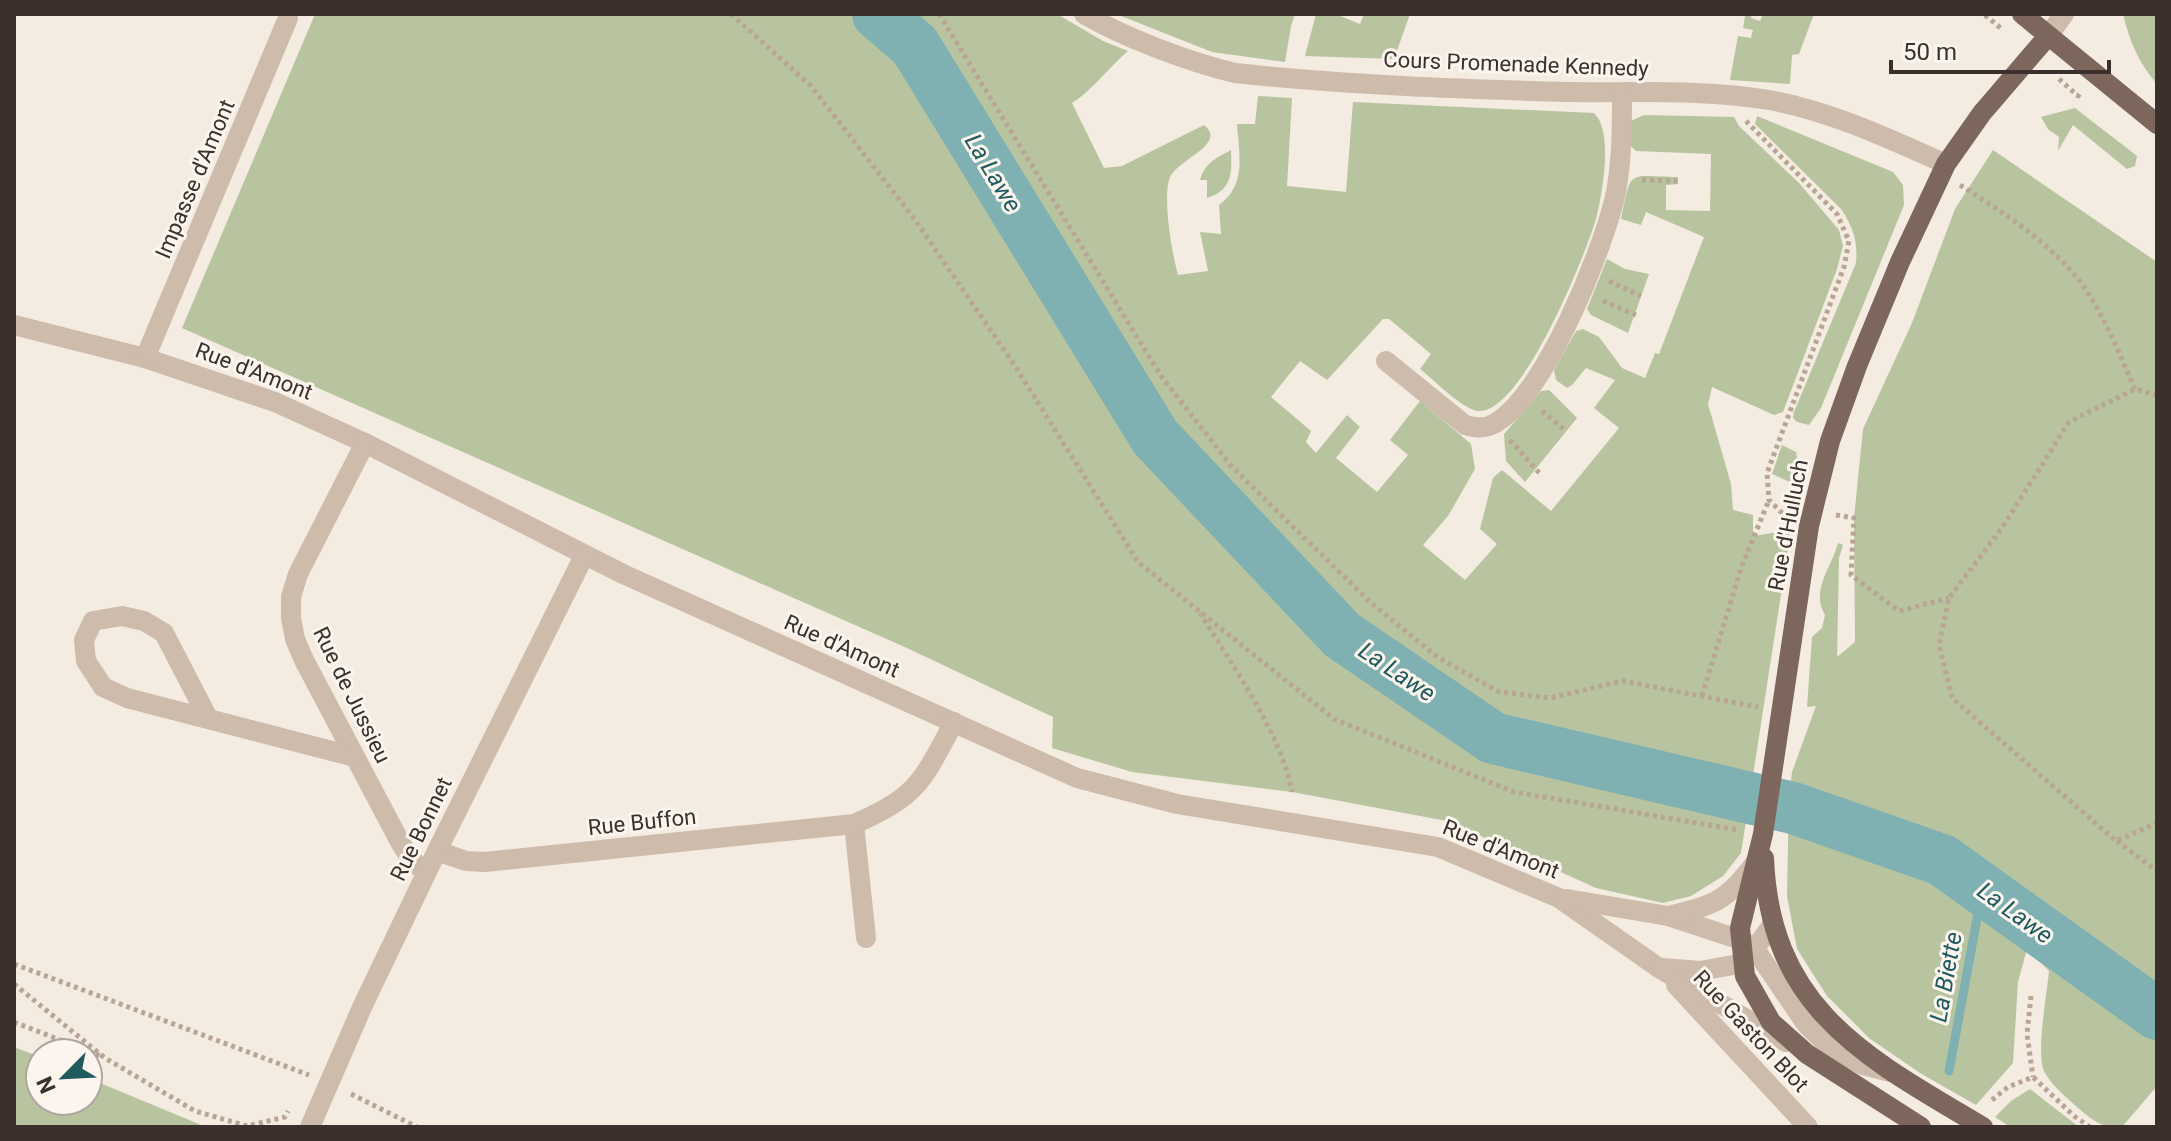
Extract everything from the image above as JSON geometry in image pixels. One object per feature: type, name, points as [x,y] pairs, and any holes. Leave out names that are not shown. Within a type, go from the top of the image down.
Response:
[{"type":"main road","points":[[2022,14],[2157,124]]},
{"type":"main road","name":"Rue d'Hulluch","points":[[1921,1127],[1807,1054],[1771,1022],[1745,976],[1747,951],[1740,928],[1763,834],[1809,526],[1830,441],[1894,275],[1946,164],[1982,113],[2048,36]]},
{"type":"main road","points":[[1763,834],[1765,884],[1773,924],[1792,973],[1823,1014],[1855,1047],[1890,1072],[1983,1127]]},
{"type":"street","name":"Cours Promenade Kennedy","points":[[1084,14],[1150,44],[1235,73],[1448,89],[1723,93],[1773,101],[1875,132],[1946,164]]},
{"type":"street","points":[[2048,36],[2064,14]]},
{"type":"street","name":"Impasse d'Amont","points":[[145,358],[288,18]]},
{"type":"street","points":[[1386,361],[1465,425],[1476,428],[1493,424],[1512,410],[1572,316],[1601,246],[1618,179],[1622,93]]},
{"type":"street","name":"Rue d'Amont","points":[[14,325],[145,358],[275,402],[365,443],[584,556],[1077,778],[1177,804],[1438,847],[1559,898],[1659,968]]},
{"type":"street","name":"Rue de Jussieu","points":[[365,443],[298,574],[291,597],[291,618],[295,639],[355,757],[410,858],[426,873]]},
{"type":"street","name":"Rue Bonnet","points":[[310,1127],[363,1005],[426,873],[584,556]]},
{"type":"street","points":[[208,718],[164,633],[144,621],[122,616],[93,621],[84,640],[86,661],[103,687],[127,698],[355,757]]},
{"type":"street","name":"Rue Buffon","points":[[437,851],[466,861],[485,862],[854,824],[900,801],[918,785],[954,722]]},
{"type":"street","points":[[854,824],[866,938]]},
{"type":"street","points":[[1668,916],[1711,906],[1736,889],[1755,863]]},
{"type":"street","points":[[1559,898],[1668,916],[1747,951],[1806,1024],[1832,1049],[1863,1065],[1890,1072]]},
{"type":"street","points":[[1659,968],[1700,971],[1747,951],[1773,924]]},
{"type":"street","points":[[1659,968],[1807,1054]]},
{"type":"street","name":"Rue Gaston Blot","points":[[1659,968],[1808,1127]]},
{"type":"path","points":[[731,14],[811,86],[916,221],[1015,366],[1138,562],[1334,719],[1514,792],[1763,834]]},
{"type":"path","points":[[939,14],[1161,376],[1232,467],[1370,602],[1436,656],[1499,692],[1550,698],[1623,681],[1781,712]]},
{"type":"path","points":[[1702,696],[1741,568],[1769,500],[1767,473],[1844,267],[1849,241],[1837,214],[1742,116]]},
{"type":"path","points":[[1618,179],[1677,181]]},
{"type":"path","points":[[1966,189],[2046,247],[2081,283],[2135,389]]},
{"type":"path","points":[[1591,273],[1641,296]]},
{"type":"path","points":[[1582,293],[1636,315]]},
{"type":"path","points":[[2157,395],[2135,389],[2069,422],[2002,528],[1949,598],[1939,645],[1952,698],[2116,841],[2157,871]]},
{"type":"path","points":[[1493,424],[1541,475]]},
{"type":"path","points":[[1769,500],[1790,521]]},
{"type":"path","points":[[1828,513],[1854,518],[1851,575],[1899,611],[1949,598]]},
{"type":"path","points":[[1198,609],[1268,729],[1289,774],[1292,792]]},
{"type":"path","points":[[2116,841],[2157,823]]},
{"type":"path","points":[[14,964],[304,1073],[417,1127]]},
{"type":"path","points":[[14,984],[105,1058],[195,1111],[247,1126],[285,1117],[291,1102]]},
{"type":"path","points":[[2031,996],[2027,1034],[2033,1077],[2090,1127]]},
{"type":"path","points":[[14,1022],[105,1058]]},
{"type":"path","points":[[298,1088],[304,1073]]},
{"type":"path","points":[[1992,1100],[2008,1087],[2033,1077]]},
{"type":"green space","points":[[315,14],[1057,14],[1103,41],[1128,51],[1072,103],[1104,168],[1122,166],[1204,125],[1210,132],[1205,146],[1180,166],[1169,180],[1168,213],[1178,275],[1208,271],[1200,232],[1221,234],[1219,205],[1228,197],[1238,178],[1237,124],[1255,124],[1258,96],[1292,98],[1287,186],[1346,192],[1353,102],[1594,113],[1604,134],[1605,148],[1596,219],[1550,330],[1514,387],[1496,405],[1473,410],[1449,394],[1420,369],[1431,354],[1389,319],[1383,319],[1327,380],[1300,361],[1271,397],[1311,431],[1306,442],[1316,453],[1347,415],[1360,427],[1336,458],[1377,492],[1408,455],[1390,440],[1420,401],[1471,444],[1475,469],[1448,516],[1423,545],[1465,580],[1497,544],[1480,529],[1493,478],[1502,470],[1551,511],[1619,428],[1594,408],[1615,380],[1586,368],[1567,388],[1556,380],[1554,370],[1576,331],[1583,329],[1599,337],[1622,368],[1645,378],[1655,353],[1659,354],[1704,237],[1646,212],[1641,225],[1621,219],[1630,183],[1640,176],[1678,177],[1678,184],[1666,185],[1666,210],[1710,211],[1711,154],[1636,151],[1630,145],[1631,121],[1644,115],[1734,117],[1739,126],[1799,183],[1839,230],[1843,246],[1783,412],[1774,415],[1712,387],[1708,404],[1731,484],[1733,510],[1753,515],[1753,536],[1791,530],[1741,853],[1723,876],[1691,896],[1663,903],[1596,888],[1447,821],[1292,792],[1132,772],[1052,748],[1053,717],[907,648],[182,328]]},
{"type":"green space","points":[[1116,14],[1295,14],[1285,62],[1212,52]]},
{"type":"green space","points":[[1316,14],[1335,14],[1360,24],[1364,14],[1410,14],[1394,59],[1305,56]]},
{"type":"green space","points":[[1738,14],[1752,14],[1751,18],[1760,21],[1763,14],[1814,14],[1799,54],[1792,55],[1790,84],[1730,80],[1738,36],[1751,38],[1753,30],[1743,28],[1745,16]]},
{"type":"green space","points":[[2123,14],[2157,14],[2157,84],[2136,51]]},
{"type":"green space","points":[[2075,108],[2137,156],[2135,166],[2127,169],[2073,125],[2058,151],[2059,137],[2048,129],[2041,117]]},
{"type":"green space","points":[[1757,116],[1893,172],[1903,185],[1904,205],[1821,408],[1809,425],[1797,422],[1793,418],[1794,412],[1856,263],[1855,241],[1842,210],[1755,124]]},
{"type":"green space","points":[[1231,150],[1226,186],[1207,198],[1207,180],[1200,180],[1202,174],[1212,162]]},
{"type":"green space","points":[[1993,150],[2157,262],[2157,1086],[2122,1127],[2103,1125],[2089,1117],[2060,1091],[2044,1071],[2042,1037],[2049,971],[2027,949],[2018,982],[2013,1063],[1976,1105],[1920,1073],[1869,1038],[1827,996],[1797,949],[1787,896],[1792,772],[1816,706],[1807,707],[1812,637],[1822,628],[1825,615],[1821,606],[1821,588],[1838,543],[1843,545],[1839,558],[1837,657],[1855,642],[1854,518],[1863,429],[1912,323],[1955,209]]},
{"type":"green space","points":[[1607,259],[1625,269],[1649,274],[1628,333],[1591,315],[1587,309]]},
{"type":"green space","points":[[1549,390],[1577,418],[1525,482],[1506,461],[1504,434],[1541,391]]},
{"type":"green space","points":[[1782,445],[1796,452],[1799,486],[1772,474]]},
{"type":"green space","points":[[14,1047],[24,1051],[24,1117],[104,1117],[104,1085],[206,1127],[14,1127]]},
{"type":"green space","points":[[2030,1089],[2079,1127],[2010,1127],[1995,1117],[2011,1101]]},
{"type":"waterway","name":"La Lawe","points":[[878,14],[915,46],[1155,437],[1342,635],[1493,738],[1793,808],[1942,860],[2157,1014]]},
{"type":"waterway","name":"La Biette","points":[[1949,1071],[1982,891]]}]
